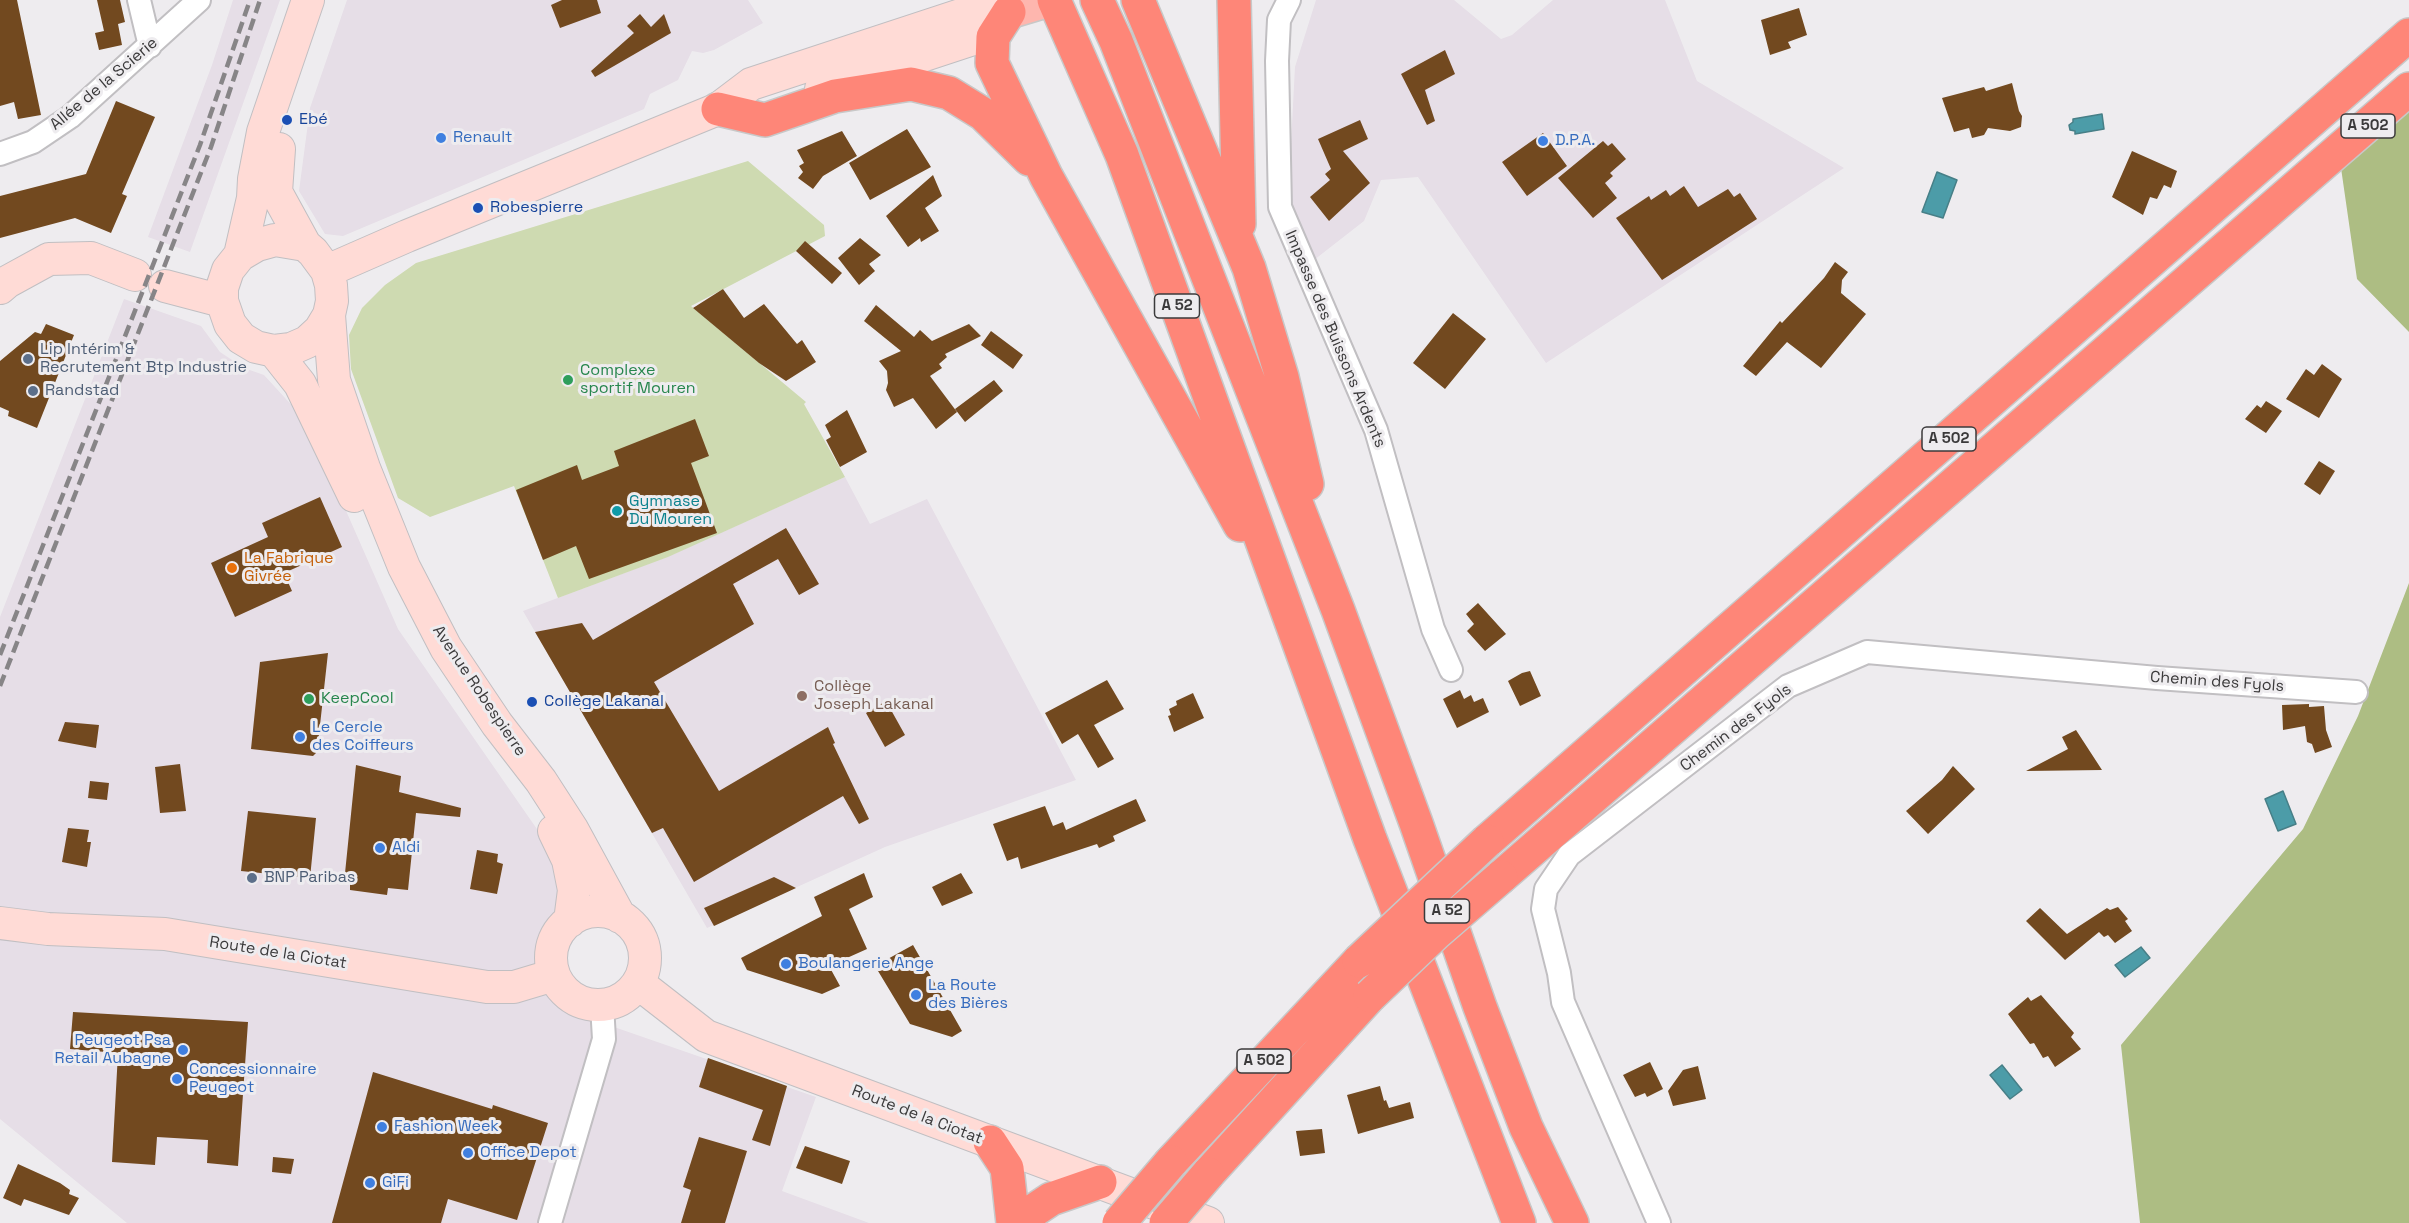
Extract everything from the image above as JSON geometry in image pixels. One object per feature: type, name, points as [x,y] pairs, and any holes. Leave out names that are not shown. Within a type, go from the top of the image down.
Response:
[{"type":"highway","name":"A 52","points":[[1054,0],[1122,155],[1370,839],[1519,1223]]},
{"type":"highway","name":"A 52","points":[[1097,0],[1116,41],[1332,594],[1416,823],[1480,1007],[1526,1127],[1572,1223]]},
{"type":"highway","points":[[1138,0],[1239,241],[1282,377],[1332,594]]},
{"type":"highway","points":[[1234,0],[1239,241]]},
{"type":"highway","points":[[1009,12],[993,37],[992,63],[1046,176],[1290,617]]},
{"type":"highway","name":"A 502","points":[[1119,1223],[1171,1162],[1359,961],[1487,841],[2409,35]]},
{"type":"highway","points":[[718,110],[765,120],[835,96],[911,84],[949,93],[983,114],[1046,176]]},
{"type":"highway","name":"A 502","points":[[1166,1223],[1370,996],[1435,934],[2409,89]]},
{"type":"highway","points":[[990,1142],[1007,1167],[1014,1223],[1051,1199],[1100,1182]]},
{"type":"main road","points":[[240,255],[253,198],[254,179],[263,132],[308,0]]},
{"type":"main road","points":[[305,245],[276,240],[257,244],[240,255],[228,270],[222,288],[222,301],[230,324],[241,338],[256,347],[274,351],[291,349],[307,342],[320,330],[329,315],[332,293],[327,271],[314,252],[305,245],[276,192],[278,153],[296,88],[326,0]]},
{"type":"main road","points":[[327,271],[407,236],[718,110],[761,108],[988,34],[1009,12],[1049,0]]},
{"type":"main road","points":[[0,288],[49,259],[91,258],[135,275]]},
{"type":"main road","points":[[165,286],[222,301]]},
{"type":"main road","name":"Avenue Robespierre","points":[[329,315],[334,380],[346,420],[404,567],[446,648],[566,820],[620,917]]},
{"type":"main road","name":"Avenue Robespierre","points":[[274,351],[300,384],[411,619],[452,696],[520,782],[557,836],[568,860],[574,890],[570,921]]},
{"type":"main road","points":[[594,912],[608,912],[620,917],[638,933],[645,950],[645,967],[638,984],[622,998],[602,1005],[590,1005],[578,1001],[560,986],[554,975],[552,951],[561,930],[570,921],[594,912]]},
{"type":"main road","name":"Route de la Ciotat","points":[[0,923],[48,929],[165,934],[487,987],[514,987],[554,975]]},
{"type":"main road","name":"Route de la Ciotat","points":[[638,984],[706,1036],[1208,1223]]},
{"type":"street","points":[[139,0],[150,46]]},
{"type":"street","name":"Allée de la Scierie","points":[[0,154],[33,142],[70,117],[199,0]]},
{"type":"street","name":"Impasse des Buissons Ardents","points":[[1289,0],[1279,20],[1277,72],[1280,207],[1376,430],[1433,629],[1451,670]]},
{"type":"street","name":"Chemin des Fyols","points":[[1659,1223],[1563,1002],[1559,973],[1543,909],[1546,889],[1569,855],[1788,686],[1867,652],[2157,678],[2356,692]]},
{"type":"street","points":[[550,1223],[604,1039],[602,1005]]},
{"type":"shaded area","points":[[233,0],[280,0],[190,252],[148,237],[212,65]]},
{"type":"shaded area","name":"Renault","points":[[347,0],[748,0],[763,23],[714,50],[703,53],[692,51],[678,80],[650,94],[644,109],[343,236],[325,234],[299,191],[310,108]]},
{"type":"shaded area","points":[[1316,0],[1454,0],[1501,39],[1512,35],[1553,0],[1665,0],[1697,81],[1844,168],[1546,363],[1418,177],[1381,180],[1364,221],[1314,260],[1288,202],[1295,67]]},
{"type":"shaded area","points":[[124,299],[201,326],[220,352],[244,368],[264,375],[307,422],[398,629],[539,832],[561,873],[563,909],[544,936],[539,960],[544,984],[565,1010],[816,1097],[782,1191],[869,1223],[127,1223],[0,1119],[0,617]]},
{"type":"shaded area","name":"Collège Joseph Lakanal","points":[[845,477],[870,524],[927,499],[1076,780],[885,847],[707,928],[523,611],[667,557]]},
{"type":"green space","points":[[2409,102],[2409,332],[2357,279],[2340,161]]},
{"type":"green space","name":"Complexe sportif Mouren","points":[[748,161],[824,225],[825,236],[691,306],[806,402],[804,404],[845,477],[668,557],[558,598],[514,486],[430,517],[398,498],[351,369],[349,335],[362,308],[385,285],[416,263]]},
{"type":"green space","points":[[2409,583],[2409,1223],[2140,1223],[2121,1045],[2303,829],[2358,716]]},
{"type":"water","points":[[2102,114],[2104,129],[2075,134],[2075,131],[2070,130],[2069,125],[2073,119]]},
{"type":"water","points":[[1937,172],[1957,180],[1943,218],[1922,212]]},
{"type":"water","points":[[2283,791],[2296,824],[2278,831],[2265,799]]},
{"type":"water","points":[[2141,947],[2150,958],[2125,977],[2115,965]]},
{"type":"water","points":[[2002,1065],[2022,1090],[2010,1099],[1990,1075]]},
{"type":"building","points":[[0,0],[17,0],[41,115],[18,119],[14,102],[0,106]]},
{"type":"building","points":[[97,0],[120,0],[125,22],[118,24],[122,45],[99,50],[95,33],[104,31]]},
{"type":"building","points":[[562,0],[597,0],[601,13],[560,28],[551,5]]},
{"type":"building","points":[[1799,8],[1807,35],[1788,42],[1791,48],[1770,55],[1761,20]]},
{"type":"building","points":[[640,14],[651,27],[664,14],[671,33],[595,77],[591,71],[634,33],[627,26]]},
{"type":"building","points":[[1445,50],[1455,74],[1425,90],[1435,121],[1427,125],[1401,74]]},
{"type":"building","points":[[2012,83],[2022,116],[2021,127],[2010,131],[1988,128],[1984,135],[1972,138],[1969,128],[1954,132],[1942,98],[1984,87],[1986,91]]},
{"type":"building","points":[[116,101],[155,117],[122,194],[127,196],[111,233],[75,218],[0,238],[0,196],[86,174]]},
{"type":"building","points":[[1360,120],[1368,139],[1343,151],[1370,183],[1329,221],[1310,197],[1330,180],[1325,174],[1331,169],[1318,139]]},
{"type":"building","points":[[907,129],[931,167],[870,200],[849,163]]},
{"type":"building","points":[[842,131],[857,156],[823,176],[813,189],[798,178],[803,172],[799,166],[804,163],[797,150]]},
{"type":"building","points":[[1543,133],[1567,166],[1527,196],[1502,162]]},
{"type":"building","points":[[1603,141],[1608,146],[1612,143],[1626,159],[1610,173],[1613,176],[1605,183],[1617,198],[1593,218],[1558,178]]},
{"type":"building","points":[[2132,151],[2177,171],[2171,188],[2164,185],[2157,199],[2150,197],[2143,215],[2112,197]]},
{"type":"building","points":[[933,175],[942,196],[925,208],[939,231],[921,242],[920,238],[908,247],[886,216]]},
{"type":"building","points":[[1684,186],[1698,207],[1728,189],[1734,197],[1740,193],[1757,219],[1662,280],[1616,218],[1649,196],[1651,200],[1666,190],[1670,196]]},
{"type":"building","points":[[860,238],[881,255],[869,264],[875,271],[859,285],[838,258]]},
{"type":"building","points":[[805,241],[842,273],[832,284],[796,251]]},
{"type":"building","points":[[1835,262],[1848,272],[1842,280],[1841,293],[1866,314],[1821,368],[1787,342],[1756,376],[1743,366],[1780,321],[1782,323],[1824,278]]},
{"type":"building","points":[[723,289],[744,318],[764,304],[797,344],[802,340],[816,362],[786,381],[759,363],[693,308]]},
{"type":"building","points":[[876,305],[914,337],[920,330],[932,341],[969,324],[981,336],[945,354],[947,357],[939,364],[942,368],[930,376],[957,412],[936,429],[913,398],[894,407],[886,390],[887,371],[879,361],[901,351],[864,321]]},
{"type":"building","points":[[1453,313],[1486,339],[1445,389],[1413,363]]},
{"type":"building","points":[[46,324],[74,335],[37,428],[8,416],[9,411],[0,407],[0,361],[35,332],[41,334]]},
{"type":"building","points":[[991,331],[1023,355],[1013,369],[981,345]]},
{"type":"building","points":[[2322,364],[2342,379],[2319,418],[2286,399],[2306,369],[2314,375]]},
{"type":"building","points":[[994,380],[1003,391],[965,422],[955,409]]},
{"type":"building","points":[[2266,401],[2282,411],[2266,433],[2245,419],[2257,405],[2261,408]]},
{"type":"building","points":[[847,410],[867,452],[840,467],[826,440],[831,437],[825,425]]},
{"type":"building","name":"Gymnase Du Mouren","points":[[695,419],[709,456],[691,463],[717,533],[589,579],[576,546],[543,560],[516,490],[577,465],[582,480],[619,466],[614,451]]},
{"type":"building","points":[[2319,461],[2335,471],[2320,495],[2304,484]]},
{"type":"building","points":[[320,497],[342,547],[284,573],[292,591],[235,617],[211,563],[268,537],[262,523]]},
{"type":"building","points":[[786,528],[819,584],[799,595],[778,559],[733,584],[754,624],[654,682],[719,791],[828,727],[835,743],[833,744],[869,819],[859,824],[843,796],[694,882],[663,828],[652,833],[535,632],[582,623],[593,640]]},
{"type":"building","points":[[1478,603],[1506,634],[1485,651],[1467,631],[1474,624],[1466,614]]},
{"type":"building","points":[[328,653],[317,752],[313,756],[251,749],[260,662]]},
{"type":"building","points":[[1530,671],[1541,696],[1520,706],[1508,681]]},
{"type":"building","points":[[1107,680],[1124,709],[1094,725],[1114,759],[1098,768],[1078,734],[1062,744],[1045,713]]},
{"type":"building","points":[[1460,690],[1464,699],[1471,695],[1474,702],[1483,698],[1489,712],[1457,728],[1443,699]]},
{"type":"building","points":[[1193,693],[1204,718],[1174,732],[1168,716],[1171,715],[1169,709],[1177,705],[1176,701]]},
{"type":"building","points":[[886,701],[905,735],[885,747],[866,713]]},
{"type":"building","points":[[2309,704],[2309,707],[2324,706],[2326,730],[2332,747],[2315,753],[2312,744],[2307,742],[2305,726],[2283,730],[2282,705]]},
{"type":"building","points":[[65,722],[99,725],[96,748],[58,741]]},
{"type":"building","points":[[2076,730],[2102,770],[2026,771],[2068,749],[2062,737]]},
{"type":"building","points":[[180,764],[186,811],[160,813],[155,767]]},
{"type":"building","name":"Aldi","points":[[356,765],[401,776],[399,792],[461,808],[460,817],[416,813],[408,890],[388,888],[387,895],[350,890],[350,884],[344,883]]},
{"type":"building","points":[[1953,766],[1975,789],[1928,834],[1906,811],[1942,780]]},
{"type":"building","points":[[90,781],[109,783],[107,800],[88,798]]},
{"type":"building","points":[[1136,799],[1146,821],[1113,836],[1115,841],[1099,848],[1097,844],[1021,869],[1018,857],[1007,861],[993,824],[1045,806],[1053,826],[1063,822],[1066,830]]},
{"type":"building","points":[[248,811],[316,818],[310,878],[241,871]]},
{"type":"building","points":[[68,828],[89,830],[87,842],[91,842],[87,867],[62,862]]},
{"type":"building","points":[[477,850],[498,854],[497,862],[503,864],[497,894],[470,889]]},
{"type":"building","points":[[864,873],[873,897],[849,909],[867,949],[829,966],[840,986],[822,994],[747,970],[741,958],[822,916],[814,897]]},
{"type":"building","points":[[961,873],[973,893],[942,906],[932,887]]},
{"type":"building","points":[[774,877],[796,888],[714,926],[704,908]]},
{"type":"building","points":[[2118,907],[2128,919],[2125,921],[2132,931],[2115,943],[2108,935],[2104,937],[2099,932],[2065,960],[2026,921],[2040,908],[2067,934],[2107,908],[2110,910]]},
{"type":"building","points":[[913,945],[962,1031],[952,1037],[910,1024],[875,966]]},
{"type":"building","points":[[2041,995],[2074,1033],[2071,1037],[2081,1049],[2055,1067],[2048,1056],[2043,1058],[2034,1043],[2030,1044],[2008,1014],[2028,997],[2031,1001]]},
{"type":"building","points":[[73,1012],[248,1022],[238,1166],[207,1163],[208,1140],[157,1137],[155,1165],[112,1162],[118,1053],[70,1049]]},
{"type":"building","points":[[708,1058],[787,1086],[770,1146],[752,1140],[763,1110],[699,1087]]},
{"type":"building","points":[[1650,1062],[1663,1089],[1647,1097],[1645,1093],[1635,1097],[1623,1075]]},
{"type":"building","points":[[1698,1066],[1706,1099],[1673,1106],[1668,1091],[1683,1070]]},
{"type":"building","points":[[373,1072],[492,1109],[493,1105],[548,1123],[517,1220],[448,1199],[441,1223],[332,1223]]},
{"type":"building","points":[[1380,1086],[1384,1101],[1386,1100],[1389,1108],[1410,1102],[1414,1118],[1358,1134],[1347,1095]]},
{"type":"building","points":[[1322,1129],[1325,1153],[1300,1156],[1296,1131]]},
{"type":"building","points":[[699,1137],[747,1151],[725,1223],[681,1223],[691,1190],[683,1187]]},
{"type":"building","points":[[805,1146],[850,1161],[842,1184],[796,1168]]},
{"type":"building","points":[[273,1157],[294,1159],[291,1174],[272,1172]]},
{"type":"building","points":[[18,1164],[60,1183],[70,1190],[69,1194],[79,1198],[69,1215],[24,1199],[21,1206],[3,1198]]},
{"type":"railway","points":[[0,655],[200,145],[250,0]]},
{"type":"railway","points":[[0,686],[211,147],[260,0]]},
{"type":"place","name":"Ebé","points":[[287,120]]},
{"type":"place","name":"Renault","points":[[441,138]]},
{"type":"place","name":"D.P.A.","points":[[1543,141]]},
{"type":"place","name":"Robespierre","points":[[478,208]]},
{"type":"place","name":"Lip Intérim & Recrutement Btp Industrie","points":[[28,359]]},
{"type":"place","name":"Complexe sportif Mouren","points":[[568,380]]},
{"type":"place","name":"Randstad","points":[[33,391]]},
{"type":"place","name":"Gymnase Du Mouren","points":[[617,511]]},
{"type":"place","name":"La Fabrique Givrée","points":[[232,568]]},
{"type":"place","name":"Collège Joseph Lakanal","points":[[802,696]]},
{"type":"place","name":"KeepCool","points":[[309,699]]},
{"type":"place","name":"Collège Lakanal","points":[[532,702]]},
{"type":"place","name":"Le Cercle des Coiffeurs","points":[[300,737]]},
{"type":"place","name":"Aldi","points":[[380,848]]},
{"type":"place","name":"BNP Paribas","points":[[252,878]]},
{"type":"place","name":"Boulangerie Ange","points":[[786,964]]},
{"type":"place","name":"La Route des Bières","points":[[916,995]]},
{"type":"place","name":"Peugeot Psa Retail Aubagne","points":[[183,1050]]},
{"type":"place","name":"Concessionnaire Peugeot","points":[[177,1079]]},
{"type":"place","name":"Fashion Week","points":[[382,1127]]},
{"type":"place","name":"Office Depot","points":[[468,1153]]},
{"type":"place","name":"GiFi","points":[[370,1183]]}]
